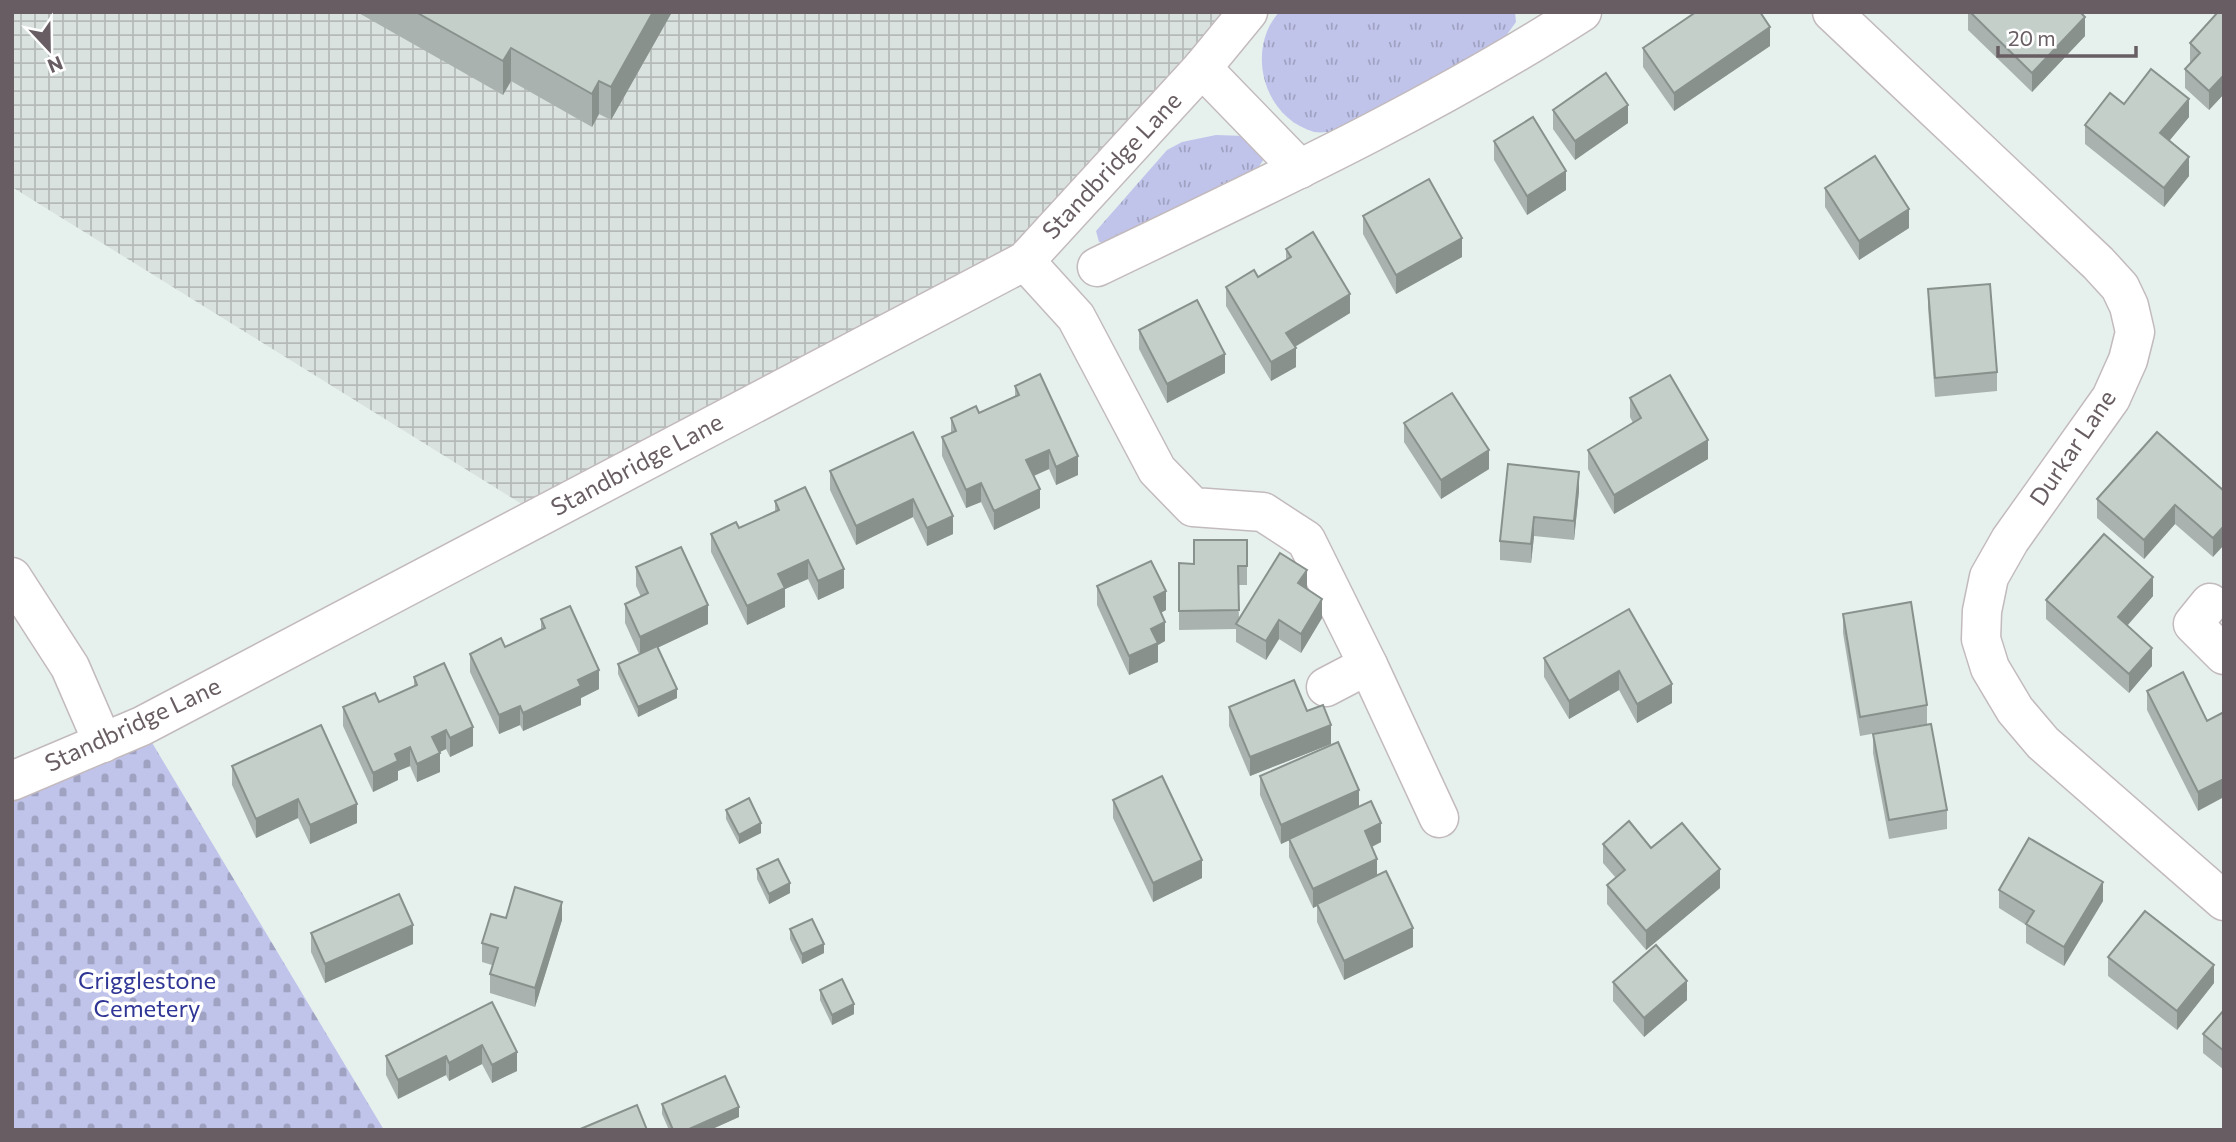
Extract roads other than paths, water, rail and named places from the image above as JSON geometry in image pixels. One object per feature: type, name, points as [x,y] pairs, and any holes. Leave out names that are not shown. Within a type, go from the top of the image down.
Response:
[{"type":"street","name":"Standbridge Lane","points":[[12,781],[155,720],[1025,261],[1202,68],[1248,12]]},
{"type":"street","name":"Durkar Lane","points":[[1832,12],[2098,263],[2120,287],[2129,306],[2135,332],[2128,360],[2111,398],[2010,540],[1989,577],[1981,639],[1990,668],[2015,710],[2043,743],[2224,901]]},
{"type":"street","points":[[1097,267],[1300,169],[1446,93],[1566,17]]},
{"type":"street","points":[[1202,68],[1300,169]]},
{"type":"street","points":[[1025,261],[1076,317],[1157,470],[1194,507],[1263,512],[1306,540],[1439,818]]},
{"type":"street","points":[[12,577],[70,667],[103,743]]},
{"type":"street","points":[[2210,603],[2193,624],[2224,655]]},
{"type":"street","points":[[1326,687],[1368,665]]},
{"type":"park label","name":"Crigglestone Cemetery","points":[[147,995]]}]
